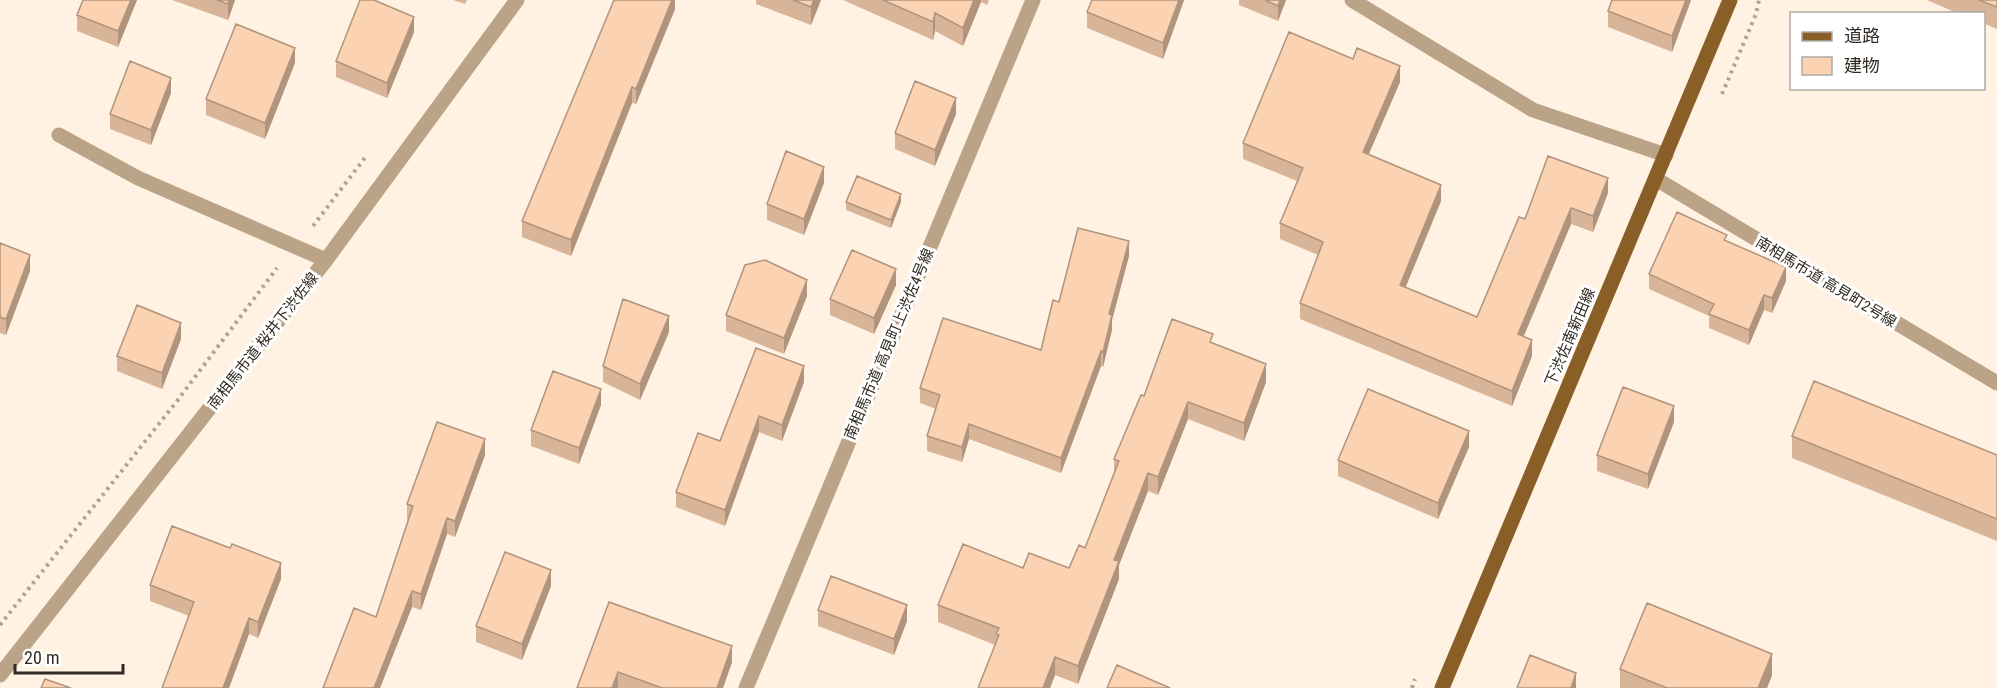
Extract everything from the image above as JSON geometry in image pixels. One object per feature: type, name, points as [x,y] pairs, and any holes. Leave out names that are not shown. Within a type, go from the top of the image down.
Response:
[{"type":"main road","name":"下渋佐南新田線","points":[[1442,688],[1730,0]]},
{"type":"street","name":"南相馬市道 桜井下渋佐線","points":[[0,675],[326,260],[517,0]]},
{"type":"street","name":"南相馬市道 高見町上渋佐4号線","points":[[746,688],[1033,0]]},
{"type":"street","points":[[1352,0],[1533,110],[1666,155]]},
{"type":"street","points":[[59,135],[138,178],[326,260]]},
{"type":"street","name":"南相馬市道 高見町2号線","points":[[1656,179],[1997,383]]},
{"type":"path","points":[[1721,96],[1756,14],[1759,0]]},
{"type":"path","points":[[0,625],[177,401],[285,257],[296,247],[370,152]]},
{"type":"building","points":[[83,0],[131,0],[118,31],[77,15]]},
{"type":"building","points":[[217,0],[229,0],[228,4]]},
{"type":"building","points":[[360,0],[374,0],[414,17],[387,83],[336,61]]},
{"type":"building","points":[[614,0],[672,0],[636,89],[632,87],[571,240],[522,221]]},
{"type":"building","points":[[793,0],[814,0],[811,7]]},
{"type":"building","points":[[883,0],[974,0],[963,28],[935,13],[933,22]]},
{"type":"building","points":[[1092,0],[1179,0],[1163,43],[1087,12]]},
{"type":"building","points":[[1265,0],[1280,0],[1278,6]]},
{"type":"building","points":[[1612,0],[1686,0],[1672,36],[1608,11]]},
{"type":"building","points":[[1979,0],[1997,0],[1997,7]]},
{"type":"building","points":[[236,24],[295,48],[265,123],[206,99]]},
{"type":"building","points":[[1289,32],[1353,59],[1357,48],[1400,66],[1363,152],[1441,185],[1400,285],[1477,317],[1519,217],[1525,219],[1548,156],[1608,178],[1593,216],[1571,208],[1518,334],[1532,340],[1512,391],[1300,303],[1323,242],[1280,223],[1303,168],[1243,143]]},
{"type":"building","points":[[130,61],[171,78],[151,130],[110,114]]},
{"type":"building","points":[[915,81],[956,98],[935,150],[895,133]]},
{"type":"building","points":[[786,151],[824,167],[804,219],[767,204]]},
{"type":"building","points":[[857,176],[901,194],[891,220],[846,202]]},
{"type":"building","points":[[1677,212],[1727,235],[1724,240],[1786,267],[1772,298],[1764,295],[1749,330],[1709,314],[1714,304],[1649,274]]},
{"type":"building","points":[[1078,228],[1129,241],[1109,314],[1112,315],[1103,352],[1101,351],[1061,458],[969,424],[962,447],[927,436],[940,395],[920,388],[943,318],[1041,350],[1053,300],[1059,302]]},
{"type":"building","points":[[0,243],[30,255],[6,319],[0,317]]},
{"type":"building","points":[[852,250],[896,269],[874,318],[830,299]]},
{"type":"building","points":[[765,260],[807,280],[784,338],[726,315],[745,265]]},
{"type":"building","points":[[623,299],[669,316],[640,384],[603,366]]},
{"type":"building","points":[[137,305],[181,323],[162,373],[117,356]]},
{"type":"building","points":[[1172,319],[1213,334],[1210,342],[1266,364],[1244,423],[1188,402],[1158,477],[1148,473],[1114,560],[1119,561],[1078,666],[1055,657],[1043,688],[978,688],[999,635],[996,634],[999,628],[938,605],[963,544],[1023,568],[1029,553],[1069,568],[1079,545],[1085,548],[1119,461],[1114,459],[1141,395],[1144,396]]},
{"type":"building","points":[[756,348],[804,366],[782,425],[759,416],[725,510],[676,492],[698,433],[720,441]]},
{"type":"building","points":[[553,371],[601,389],[579,448],[531,430]]},
{"type":"building","points":[[1814,381],[1997,455],[1997,519],[1792,436]]},
{"type":"building","points":[[1623,387],[1674,406],[1648,474],[1597,455]]},
{"type":"building","points":[[1368,389],[1469,431],[1438,503],[1338,460]]},
{"type":"building","points":[[437,422],[485,439],[455,521],[447,518],[421,594],[412,591],[374,688],[323,688],[354,608],[376,617],[413,506],[407,504]]},
{"type":"building","points":[[172,526],[230,548],[232,544],[281,563],[258,622],[249,618],[223,688],[162,688],[194,602],[150,585]]},
{"type":"building","points":[[505,552],[551,570],[522,644],[476,626]]},
{"type":"building","points":[[831,576],[907,605],[894,639],[818,610]]},
{"type":"building","points":[[609,602],[732,646],[717,688],[662,688],[618,672],[612,688],[577,688]]},
{"type":"building","points":[[1647,603],[1772,654],[1758,688],[1667,688],[1620,669]]},
{"type":"building","points":[[1530,655],[1576,673],[1571,688],[1517,688]]},
{"type":"building","points":[[1117,665],[1170,688],[1107,688]]},
{"type":"building","points":[[45,679],[71,688],[41,688]]}]
